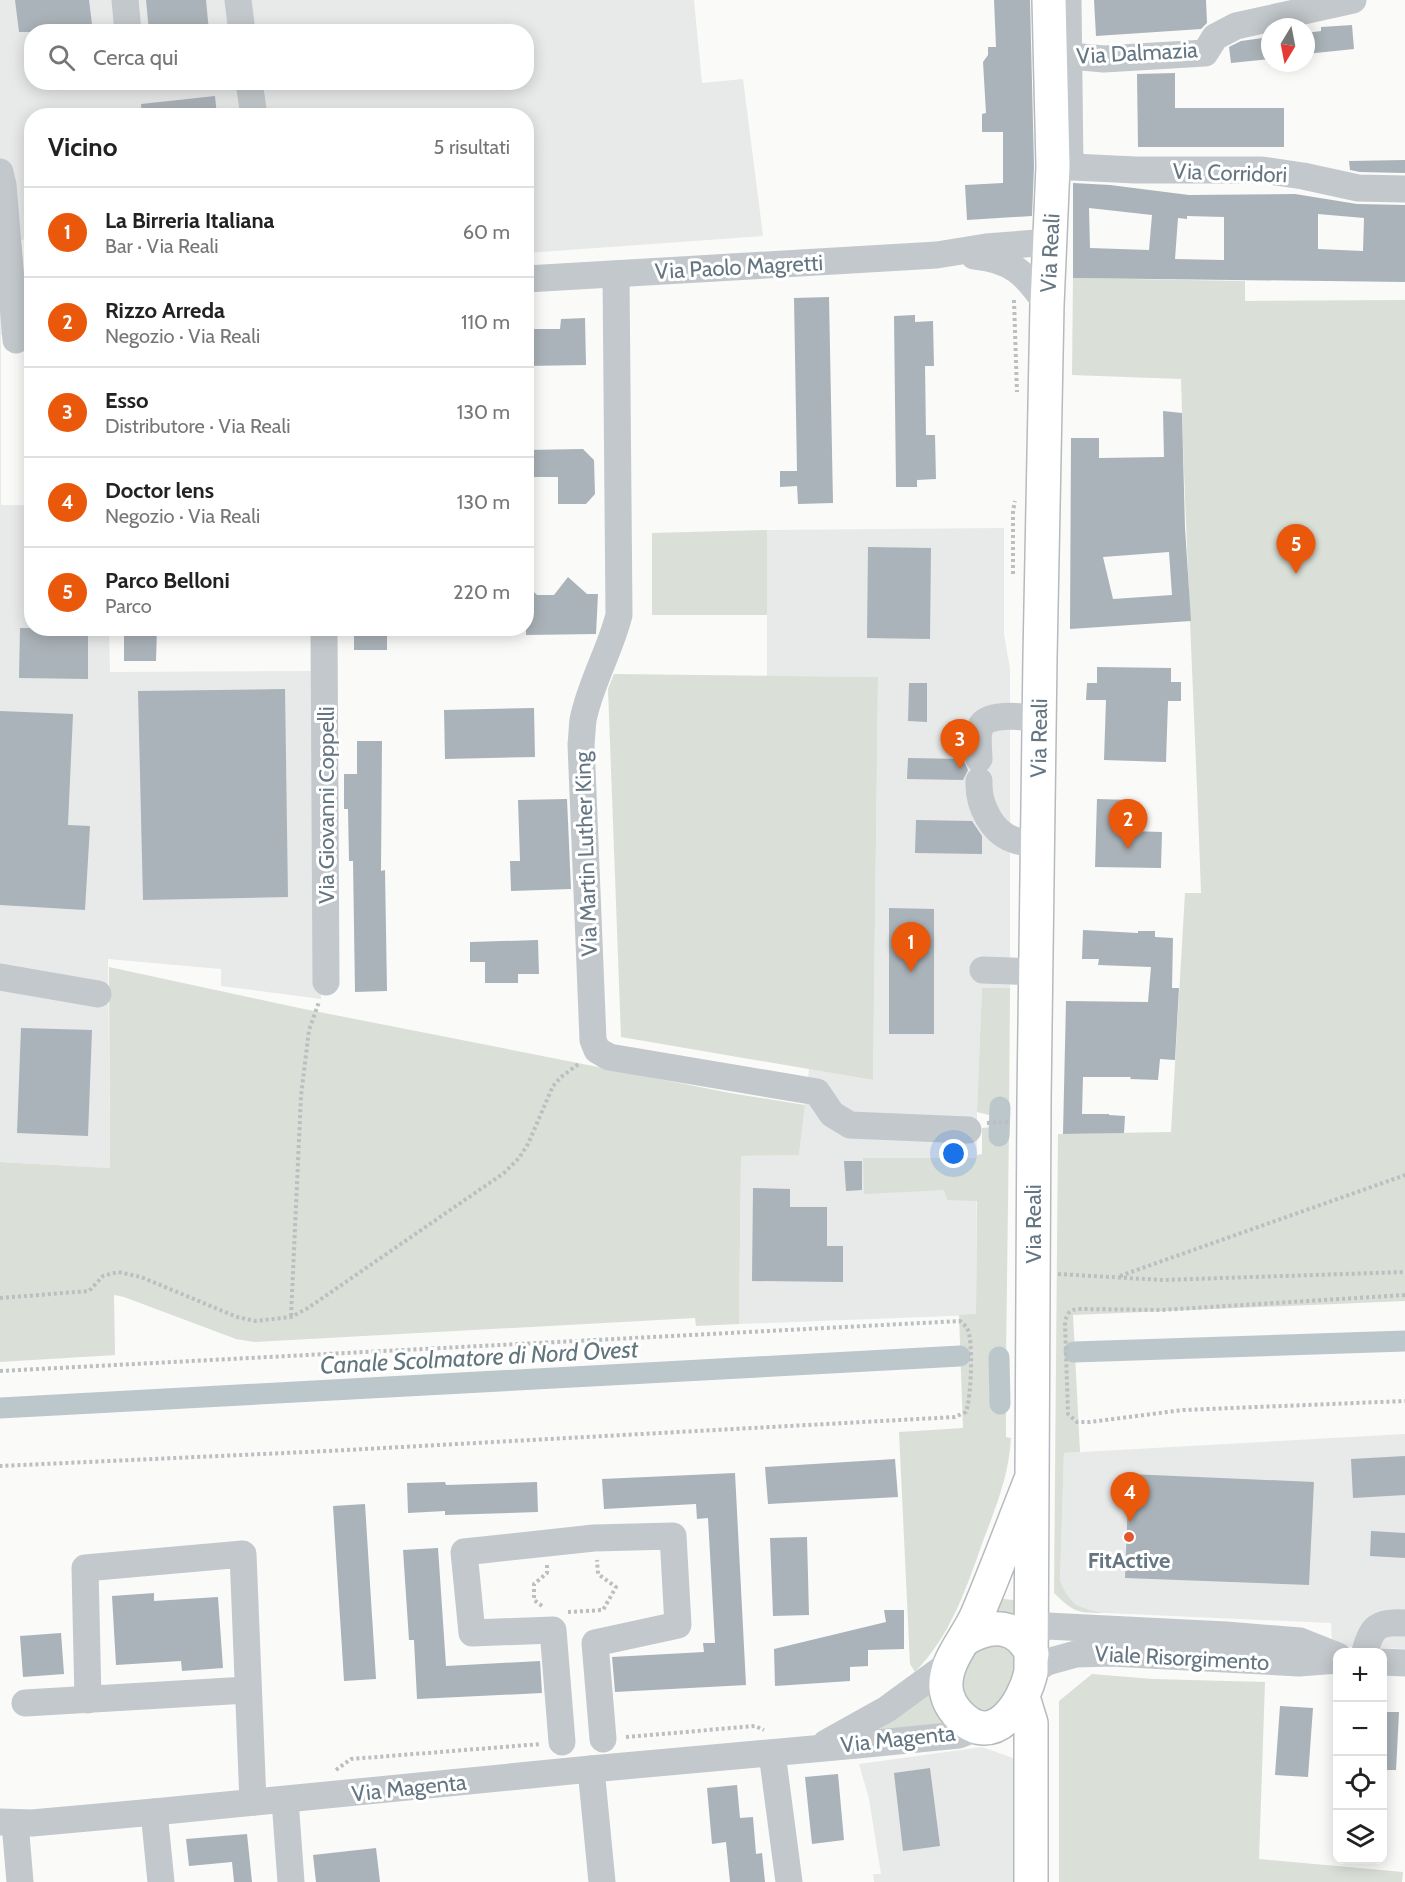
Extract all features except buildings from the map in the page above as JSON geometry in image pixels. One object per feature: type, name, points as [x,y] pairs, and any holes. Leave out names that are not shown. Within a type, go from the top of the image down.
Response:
[{"type":"main road","name":"Via Reali","points":[[1031,1882],[1029,1645],[1039,717],[1047,305],[1050,242],[1062,167],[1061,56],[1049,0]]},
{"type":"main road","name":"Via Reali","points":[[957,1651],[977,1615],[1032,1477]]},
{"type":"main road","points":[[987,1726],[1006,1719],[1015,1710],[1029,1645],[981,1631],[957,1651],[947,1676],[948,1699],[968,1723],[987,1726],[1012,1739],[1031,1762]]},
{"type":"street","points":[[125,0],[127,24]]},
{"type":"street","points":[[238,0],[241,24]]},
{"type":"street","points":[[1061,56],[1068,0]]},
{"type":"street","name":"Via Dalmazia","points":[[1061,56],[1104,59],[1205,53],[1215,37],[1236,26],[1353,0]]},
{"type":"street","points":[[250,90],[253,108]]},
{"type":"street","name":"Via Corridori","points":[[1062,167],[1135,170],[1262,170],[1358,188],[1405,189]]},
{"type":"street","points":[[1,181],[16,340]]},
{"type":"street","name":"Via Paolo Magretti","points":[[534,279],[952,254],[986,247],[1050,242]]},
{"type":"street","name":"Via Paolo Magretti","points":[[952,254],[1006,262],[1020,271],[1047,305]]},
{"type":"street","name":"Via Martin Luther King","points":[[597,1050],[593,1040],[581,744],[583,720],[614,636],[619,615],[616,274]]},
{"type":"street","name":"Via Giovanni Coppelli","points":[[324,636],[326,982]]},
{"type":"street","points":[[1038,842],[1019,842],[1006,837],[993,825],[978,794],[980,727],[986,720],[994,717],[1039,717]]},
{"type":"street","points":[[983,970],[1036,972]]},
{"type":"street","points":[[0,977],[98,994]]},
{"type":"street","points":[[597,1050],[609,1057],[817,1092],[831,1114],[850,1125],[968,1130]]},
{"type":"street","points":[[562,1742],[553,1630],[472,1633],[464,1552],[594,1538],[673,1536],[678,1625],[595,1643],[603,1738]]},
{"type":"street","points":[[88,1700],[85,1568],[243,1554],[252,1802]]},
{"type":"street","points":[[1366,1648],[1369,1637],[1381,1624],[1405,1623]]},
{"type":"street","name":"Viale Risorgimento","points":[[1029,1645],[1226,1635],[1300,1641],[1333,1656]]},
{"type":"street","name":"Viale Risorgimento","points":[[1029,1645],[1047,1662],[1076,1654],[1111,1653],[1299,1663],[1333,1659]]},
{"type":"street","name":"Via Magenta","points":[[817,1748],[887,1709],[957,1651]]},
{"type":"street","points":[[1387,1662],[1405,1663]]},
{"type":"street","points":[[25,1704],[247,1690]]},
{"type":"street","name":"Via Magenta","points":[[7,1822],[154,1812],[591,1769],[772,1743],[817,1748],[959,1735],[987,1726]]},
{"type":"street","points":[[772,1743],[789,1882]]},
{"type":"street","points":[[591,1769],[602,1882]]},
{"type":"street","points":[[285,1800],[291,1882]]},
{"type":"street","points":[[154,1812],[161,1882]]},
{"type":"street","points":[[7,1822],[20,1882]]},
{"type":"path","points":[[291,1317],[298,1140],[305,1050],[312,1019],[326,982]]},
{"type":"path","points":[[0,1298],[89,1291],[103,1276],[118,1272],[141,1277],[237,1317],[255,1321],[291,1317],[308,1308],[504,1173],[519,1158],[528,1144],[553,1086],[561,1077],[597,1050]]},
{"type":"path","points":[[993,1122],[1004,1122]]},
{"type":"path","points":[[1117,1277],[1405,1174]]},
{"type":"path","points":[[1033,1274],[1162,1280],[1405,1272]]},
{"type":"path","points":[[1405,1295],[1137,1311],[1078,1309],[1067,1314],[1065,1322],[1068,1414],[1077,1422],[1183,1410],[1405,1401]]},
{"type":"path","points":[[0,1371],[960,1321],[968,1329],[970,1341],[970,1399],[966,1412],[955,1417],[351,1450],[0,1466]]},
{"type":"path","points":[[562,1613],[603,1610],[616,1587],[598,1574],[594,1538]]},
{"type":"path","points":[[543,1607],[534,1600],[534,1584],[547,1573],[546,1543]]},
{"type":"path","points":[[603,1738],[755,1726],[772,1743]]},
{"type":"path","points":[[328,1775],[351,1759],[562,1742]]},
{"type":"shaded area","points":[[0,0],[694,0],[702,83],[743,79],[763,236],[534,252],[534,108],[24,108],[24,239],[21,240],[24,334],[1,335],[1,505],[24,505],[24,636],[109,636],[110,672],[315,671],[321,999],[221,986],[221,969],[108,959],[110,1168],[0,1162]]},
{"type":"shaded area","points":[[1073,278],[1245,281],[1245,301],[1405,300],[1405,1301],[1073,1315],[1080,1452],[1064,1453],[1060,1580],[1067,1595],[1077,1604],[1089,1610],[1106,1613],[1077,1610],[1067,1605],[1054,1593],[1058,1134],[1171,1132],[1185,893],[1201,893],[1181,379],[1072,375]]},
{"type":"shaded area","points":[[1004,528],[1004,634],[1010,669],[1010,988],[982,989],[977,1112],[976,1315],[739,1324],[741,1156],[799,1155],[809,1069],[873,1080],[878,677],[767,676],[767,530]]},
{"type":"shaded area","points":[[767,530],[767,615],[652,615],[652,533]]},
{"type":"shaded area","points":[[614,674],[878,677],[873,1080],[621,1037],[608,689]]},
{"type":"shaded area","points":[[109,967],[299,1008],[730,1093],[805,1105],[799,1155],[741,1156],[739,1324],[696,1326],[695,1318],[254,1342],[236,1339],[114,1295],[115,1355],[0,1362],[0,1162],[110,1168]]},
{"type":"shaded area","points":[[982,988],[1010,988],[1009,1118],[1004,1118],[1004,1111],[1000,1107],[996,1108],[993,1116],[977,1112]]},
{"type":"shaded area","points":[[994,1127],[993,1133],[999,1136],[1004,1133],[1005,1127],[1009,1127],[1006,1357],[994,1358],[994,1404],[1006,1404],[1006,1437],[1011,1438],[1010,1452],[997,1503],[964,1594],[938,1643],[915,1672],[910,1664],[899,1432],[963,1428],[959,1315],[976,1314],[977,1201],[947,1200],[944,1190],[864,1194],[863,1158],[976,1158],[977,1155],[982,1154],[982,1128]]},
{"type":"shaded area","points":[[1405,1434],[1405,1649],[1332,1646],[1331,1623],[1106,1613],[1084,1609],[1066,1597],[1060,1580],[1064,1453]]},
{"type":"shaded area","points":[[997,1598],[1021,1601],[1020,1618],[989,1618]]},
{"type":"shaded area","points":[[999,1644],[1015,1656],[1016,1664],[1011,1683],[1007,1692],[994,1706],[987,1710],[975,1708],[961,1693],[966,1665],[978,1648],[984,1645]]},
{"type":"shaded area","points":[[1092,1674],[1153,1679],[1265,1682],[1259,1859],[1403,1872],[1402,1882],[1059,1882],[1059,1701]]},
{"type":"shaded area","points":[[932,1685],[952,1728],[878,1737],[873,1724]]},
{"type":"shaded area","points":[[982,1747],[1027,1763],[1027,1882],[874,1882],[873,1874],[881,1874],[869,1799],[859,1764]]},
{"type":"waterway","points":[[999,1136],[1000,1107]]},
{"type":"waterway","name":"Canale Scolmatore di Nord Ovest","points":[[1074,1352],[1405,1341]]},
{"type":"waterway","name":"Canale Scolmatore di Nord Ovest","points":[[0,1408],[960,1356]]},
{"type":"waterway","points":[[999,1357],[1000,1404]]},
{"type":"waterway","points":[[994,1392],[1000,1392]]},
{"type":"place","name":"Parco Belloni","points":[[1296,574]]},
{"type":"place","name":"Esso","points":[[960,769]]},
{"type":"place","name":"Rizzo Arreda","points":[[1128,849]]},
{"type":"place","name":"La Birreria Italiana","points":[[911,972]]},
{"type":"place","name":"Doctor lens","points":[[1130,1522]]},
{"type":"place","name":"FitActive","points":[[1129,1537]]}]
